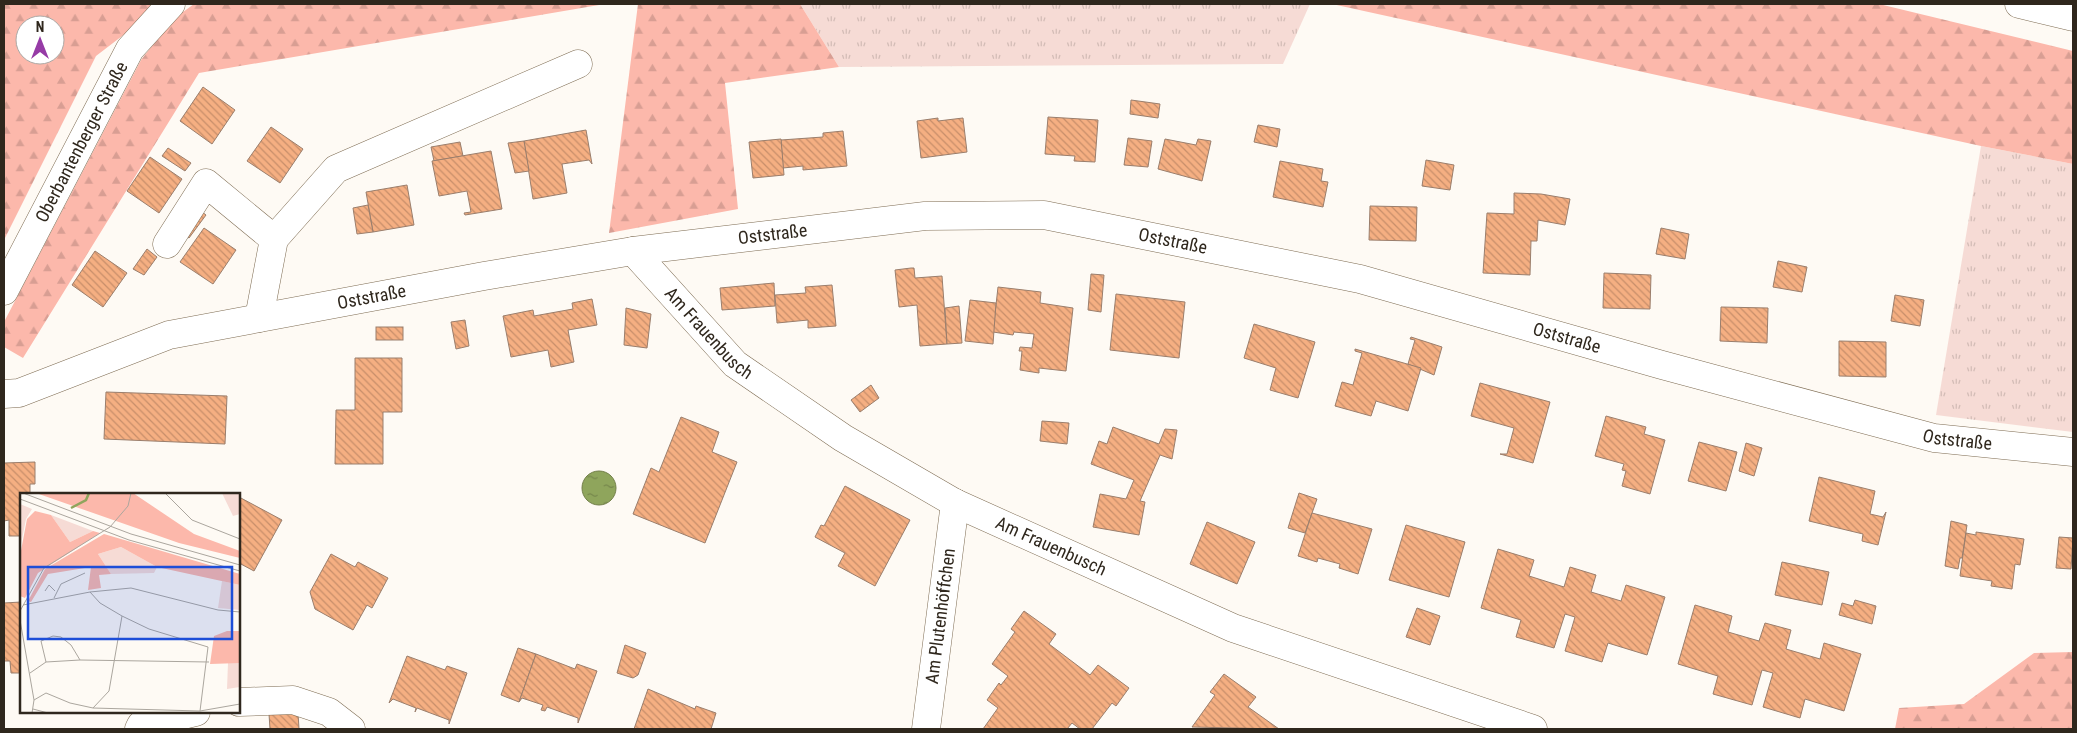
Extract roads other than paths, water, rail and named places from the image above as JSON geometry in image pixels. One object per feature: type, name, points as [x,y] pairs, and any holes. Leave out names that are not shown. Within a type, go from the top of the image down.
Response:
[{"type":"main road","name":"Oberbantenberger Straße","points":[[4,291],[130,49],[171,4]]},
{"type":"main road","points":[[2019,4],[2073,17]]},
{"type":"main road","points":[[259,318],[274,239],[336,169],[578,64]]},
{"type":"main road","points":[[167,244],[206,183],[274,239]]},
{"type":"main road","name":"Oststraße","points":[[4,394],[18,393],[169,335],[484,276],[633,251],[925,216],[1044,215],[1360,279],[1662,365],[1934,438],[2073,452]]},
{"type":"main road","name":"Am Frauenbusch","points":[[633,251],[735,364],[843,438],[955,503],[1233,628],[1533,729]]},
{"type":"main road","name":"Am Plutenhöffchen","points":[[926,729],[955,503]]},
{"type":"main road","points":[[240,702],[292,700],[329,712],[351,729]]},
{"type":"main road","points":[[139,729],[141,725],[192,713]]},
{"type":"water","points":[[599,471],[611,476],[616,488],[611,500],[599,505],[587,500],[582,488],[587,476]]}]
